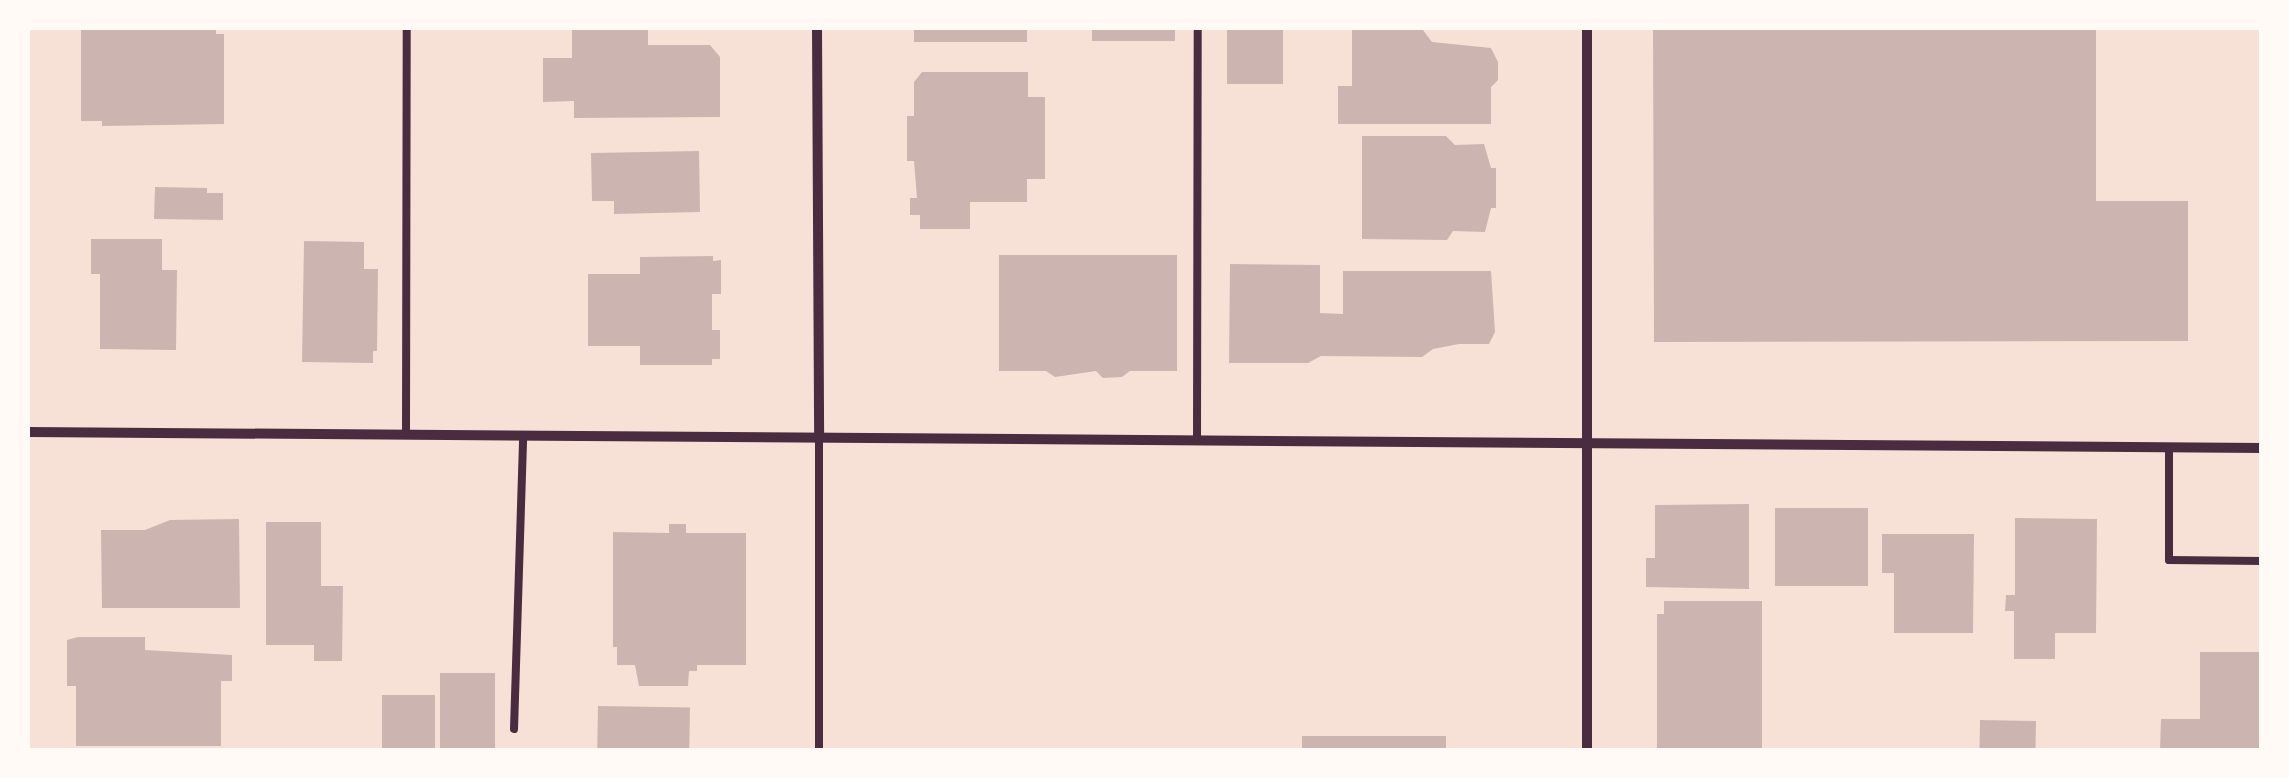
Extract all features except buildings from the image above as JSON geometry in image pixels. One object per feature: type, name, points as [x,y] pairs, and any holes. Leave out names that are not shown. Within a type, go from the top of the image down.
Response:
[{"type":"street","points":[[818,28],[819,438]]},
{"type":"street","points":[[1588,28],[1588,750]]},
{"type":"street","points":[[28,432],[2262,448]]},
{"type":"lane","points":[[406,435],[407,28]]},
{"type":"lane","points":[[1197,442],[1198,28]]},
{"type":"lane","points":[[514,729],[523,436]]},
{"type":"lane","points":[[819,438],[819,750]]},
{"type":"lane","points":[[2169,447],[2169,560],[2262,561]]}]
